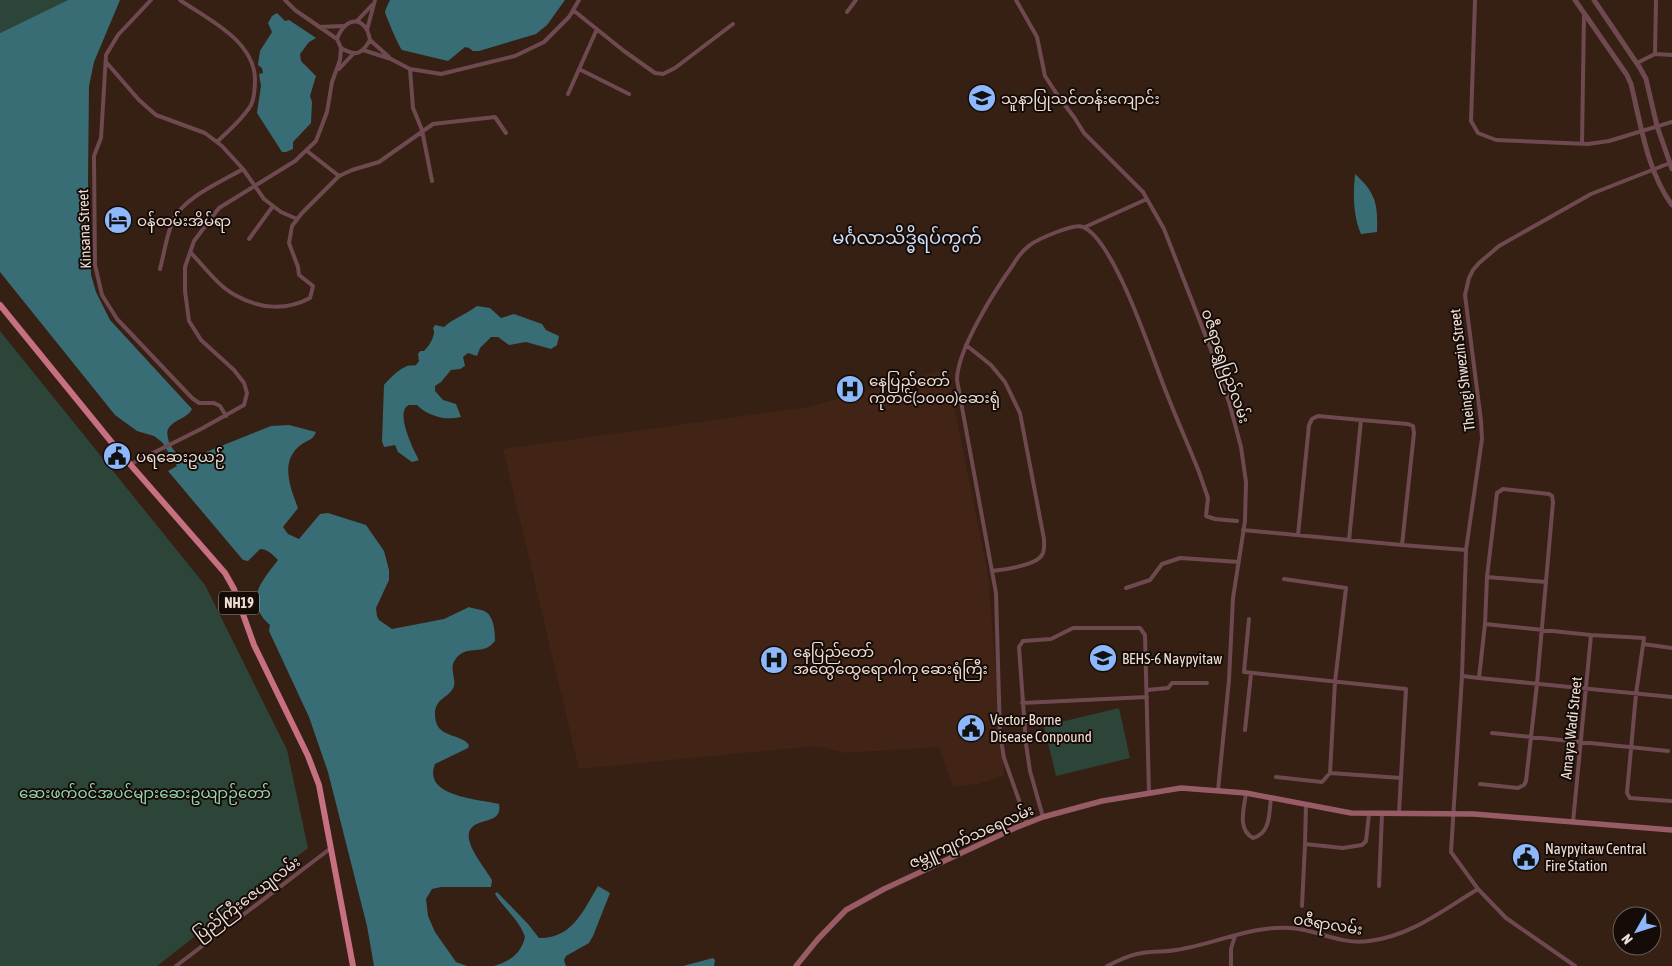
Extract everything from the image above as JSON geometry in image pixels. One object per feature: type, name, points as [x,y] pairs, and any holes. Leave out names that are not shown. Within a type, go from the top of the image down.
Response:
[{"type":"highway","name":"NH19","points":[[0,305],[130,465],[226,573],[234,589],[254,645],[308,756],[319,785],[353,966]]},
{"type":"main road","name":"ဇမ္ဘူကျက်သရေလမ်း","points":[[796,966],[818,939],[846,910],[884,889],[1026,823],[1102,801],[1181,788],[1246,793],[1351,813],[1454,814],[1672,830]]},
{"type":"street","name":"Kinsana Street","points":[[151,0],[118,35],[106,55],[102,138],[94,156],[95,266],[102,295],[117,319],[192,398],[199,403],[220,406],[226,416]]},
{"type":"street","points":[[180,0],[234,37],[246,52],[254,68],[255,87],[251,104],[243,116],[217,142]]},
{"type":"street","points":[[285,0],[294,10],[336,38],[341,48],[350,53],[363,50],[391,59],[410,69],[441,74],[515,56],[544,42],[569,17],[579,0]]},
{"type":"street","points":[[847,12],[856,0]]},
{"type":"street","name":"ဝဇီရာရွှေပြည်လမ်း","points":[[1016,0],[1037,37],[1046,76],[1060,99],[1084,133],[1143,192],[1164,229],[1230,402],[1241,447],[1246,482],[1243,530],[1233,598],[1218,790]]},
{"type":"street","points":[[1475,0],[1471,121],[1478,133],[1496,140],[1582,144],[1608,141],[1672,122]]},
{"type":"street","points":[[1576,0],[1627,75],[1653,170],[1662,191],[1672,205]]},
{"type":"street","points":[[1594,0],[1646,79],[1656,126],[1671,166]]},
{"type":"street","points":[[1655,54],[1656,0]]},
{"type":"street","points":[[319,27],[343,26],[357,21],[374,2]]},
{"type":"street","points":[[374,2],[367,30],[370,40],[391,59]]},
{"type":"street","points":[[573,10],[655,73],[663,74],[675,68],[733,24]]},
{"type":"street","points":[[1582,144],[1584,13]]},
{"type":"street","points":[[357,21],[367,30]]},
{"type":"street","points":[[336,38],[343,26]]},
{"type":"street","points":[[568,94],[597,29]]},
{"type":"street","points":[[363,50],[370,40]]},
{"type":"street","points":[[130,465],[244,405],[247,393],[244,383],[234,370],[201,340],[189,321],[185,291],[185,267],[194,242],[219,208],[295,161],[316,141],[327,112],[332,82],[337,71],[341,48]]},
{"type":"street","points":[[337,71],[354,53]]},
{"type":"street","points":[[1637,63],[1655,54],[1672,55]]},
{"type":"street","points":[[106,62],[139,100],[156,115],[205,132],[243,169],[264,199],[280,212],[298,219]]},
{"type":"street","points":[[410,69],[413,108],[422,130],[432,182]]},
{"type":"street","points":[[579,69],[629,94]]},
{"type":"street","points":[[190,252],[222,285],[235,295],[273,308],[298,305],[310,298],[313,286],[299,274],[289,243],[292,226],[339,176],[379,162],[433,124],[495,117],[506,134]]},
{"type":"street","points":[[307,151],[339,176]]},
{"type":"street","name":"Theingi Shwezin Street","points":[[1575,966],[1506,918],[1478,889],[1451,852],[1462,676],[1466,550],[1482,439],[1465,295],[1469,278],[1479,262],[1499,246],[1591,194],[1653,170],[1671,166]]},
{"type":"street","points":[[160,269],[172,222],[180,208],[243,169]]},
{"type":"street","points":[[1085,227],[1147,199]]},
{"type":"street","points":[[250,239],[273,206]]},
{"type":"street","points":[[1026,823],[1004,758],[996,593],[956,380],[957,371],[966,345],[1002,280],[1029,245],[1078,225],[1085,227],[1098,241],[1125,287],[1199,472],[1208,498],[1206,516],[1215,519],[1237,521]]},
{"type":"street","points":[[966,345],[991,365],[1005,382],[1020,413],[1044,539],[1045,548],[1042,556],[1038,559],[1008,569],[992,571]]},
{"type":"street","points":[[1298,535],[1309,425],[1312,419],[1318,416],[1408,424],[1413,426],[1414,433],[1402,545]]},
{"type":"street","points":[[1349,540],[1361,420]]},
{"type":"street","points":[[1479,678],[1495,506],[1498,493],[1503,489],[1549,494],[1552,496],[1546,582],[1532,737],[1526,781],[1524,785],[1518,788],[1480,784]]},
{"type":"street","points":[[1243,530],[1466,550]]},
{"type":"street","points":[[1126,588],[1150,580],[1162,564],[1180,558],[1239,562]]},
{"type":"street","points":[[1488,577],[1546,582]]},
{"type":"street","points":[[1276,777],[1322,782],[1330,773],[1335,682],[1346,588],[1284,579]]},
{"type":"street","points":[[1249,619],[1244,672],[1406,689],[1399,812]]},
{"type":"street","points":[[1485,624],[1591,635],[1644,638],[1636,694],[1627,793],[1630,798],[1671,802]]},
{"type":"street","points":[[1043,817],[1030,771],[1022,703],[1019,647],[1023,642],[1052,639],[1073,628],[1140,628],[1145,635],[1149,793]]},
{"type":"street","name":"Amaya Wadi Street","points":[[1573,823],[1591,635]]},
{"type":"street","points":[[1643,644],[1672,648]]},
{"type":"street","points":[[1245,730],[1251,674]]},
{"type":"street","points":[[1462,676],[1672,697]]},
{"type":"street","points":[[1147,690],[1168,688],[1172,683],[1206,683]]},
{"type":"street","points":[[1022,703],[1147,697]]},
{"type":"street","points":[[1492,733],[1668,751]]},
{"type":"street","points":[[1330,773],[1401,778]]},
{"type":"street","points":[[1246,793],[1243,828],[1246,834],[1253,838],[1260,836],[1267,828],[1271,797]]},
{"type":"street","points":[[1302,906],[1306,804]]},
{"type":"street","points":[[1304,844],[1343,848],[1362,845],[1366,841],[1369,814]]},
{"type":"street","points":[[1379,886],[1382,814]]},
{"type":"street","name":"ပြည်ကြီးဇေယျလမ်း","points":[[176,966],[332,848]]},
{"type":"street","name":"ဝဇီရာလမ်း","points":[[1107,966],[1141,953],[1177,950],[1274,927],[1294,928],[1333,939],[1368,942],[1391,937],[1416,927],[1478,889]]},
{"type":"street","points":[[1231,966],[1231,949],[1235,936]]},
{"type":"shaded area","name":"နေပြည်တော် အထွေထွေရောဂါကု ဆေးရုံကြီး","points":[[947,369],[988,574],[1004,776],[978,784],[953,787],[939,747],[845,753],[817,746],[579,769],[503,449],[807,407]]},
{"type":"green space","points":[[0,0],[68,0],[0,33]]},
{"type":"green space","name":"ဆေးဖက်ဝင်အပင်များဆေးဥယျာဉ်တော်","points":[[0,331],[205,585],[287,750],[308,848],[157,966],[0,966]]},
{"type":"green space","points":[[1119,708],[1130,758],[1056,776],[1044,726]]},
{"type":"water","points":[[68,0],[120,0],[94,62],[89,86],[88,181],[91,275],[96,292],[110,320],[192,409],[169,428],[167,432],[171,447],[182,458],[191,458],[271,426],[289,425],[316,432],[312,438],[295,450],[291,458],[288,474],[298,508],[283,527],[288,534],[299,539],[320,514],[328,513],[366,525],[384,551],[389,570],[389,580],[376,608],[377,616],[379,620],[392,629],[444,619],[469,607],[486,612],[492,621],[495,641],[487,647],[462,653],[458,656],[453,663],[454,686],[437,704],[435,714],[436,721],[442,731],[463,740],[469,745],[468,748],[435,764],[433,775],[437,783],[444,790],[455,794],[499,804],[497,815],[473,826],[469,835],[472,849],[492,880],[491,887],[441,887],[432,889],[426,899],[428,916],[435,932],[456,962],[467,966],[374,966],[367,926],[328,772],[309,717],[269,631],[270,625],[257,608],[256,600],[261,584],[278,560],[268,551],[260,549],[248,561],[243,560],[168,471],[177,466],[162,442],[154,436],[137,431],[115,415],[0,272],[0,33]]},
{"type":"water","points":[[390,0],[565,0],[547,25],[536,34],[479,51],[473,51],[465,47],[448,61],[402,50],[385,12]]},
{"type":"water","points":[[277,13],[285,21],[289,20],[316,38],[309,42],[300,54],[301,61],[316,76],[310,96],[312,102],[311,123],[293,142],[293,149],[286,152],[282,152],[257,113],[261,86],[259,74],[263,73],[262,68],[258,65],[260,51],[272,32],[268,23],[272,16]]},
{"type":"water","points":[[1355,174],[1367,187],[1374,200],[1377,214],[1377,232],[1361,234],[1356,220],[1354,205]]},
{"type":"water","points":[[477,306],[490,308],[501,318],[514,314],[542,324],[546,330],[559,336],[557,345],[551,349],[526,342],[509,345],[498,337],[491,337],[480,348],[477,356],[468,353],[463,357],[465,366],[460,369],[451,370],[435,386],[435,391],[443,400],[456,404],[461,417],[437,417],[417,405],[409,405],[405,409],[404,423],[406,431],[419,460],[412,462],[398,452],[395,445],[384,447],[382,441],[384,385],[401,369],[416,365],[419,361],[418,354],[420,351],[424,351],[431,341],[435,325],[444,327]]},
{"type":"water","points":[[598,886],[610,893],[593,936],[589,943],[566,956],[564,960],[566,966],[494,966],[514,956],[521,948],[525,937],[516,920],[495,894],[497,892],[539,938],[560,934],[568,929],[581,914]]},
{"type":"water","points":[[713,958],[715,960],[714,966],[683,966]]},
{"type":"place","name":"သူနာပြုသင်တန်းကျောင်း","points":[[982,98]]},
{"type":"place","name":"ဝန်ထမ်းအိမ်ရာ","points":[[118,220]]},
{"type":"place","name":"နေပြည်တော် ကုတင်(၁၀၀၀)ဆေးရုံ","points":[[850,389]]},
{"type":"place","name":"ပရဆေးဥယဉ်","points":[[117,456]]},
{"type":"place","name":"BEHS-6 Naypyitaw","points":[[1103,658]]},
{"type":"place","name":"နေပြည်တော် အထွေထွေရောဂါကု ဆေးရုံကြီး","points":[[774,660]]},
{"type":"place","name":"Vector-Borne Disease Conpound","points":[[971,728]]},
{"type":"place","name":"Naypyitaw Central Fire Station","points":[[1526,857]]},
{"type":"district","name":"မင်္ဂလာသိဒ္ဓိရပ်ကွက်","points":[[907,237]]}]
